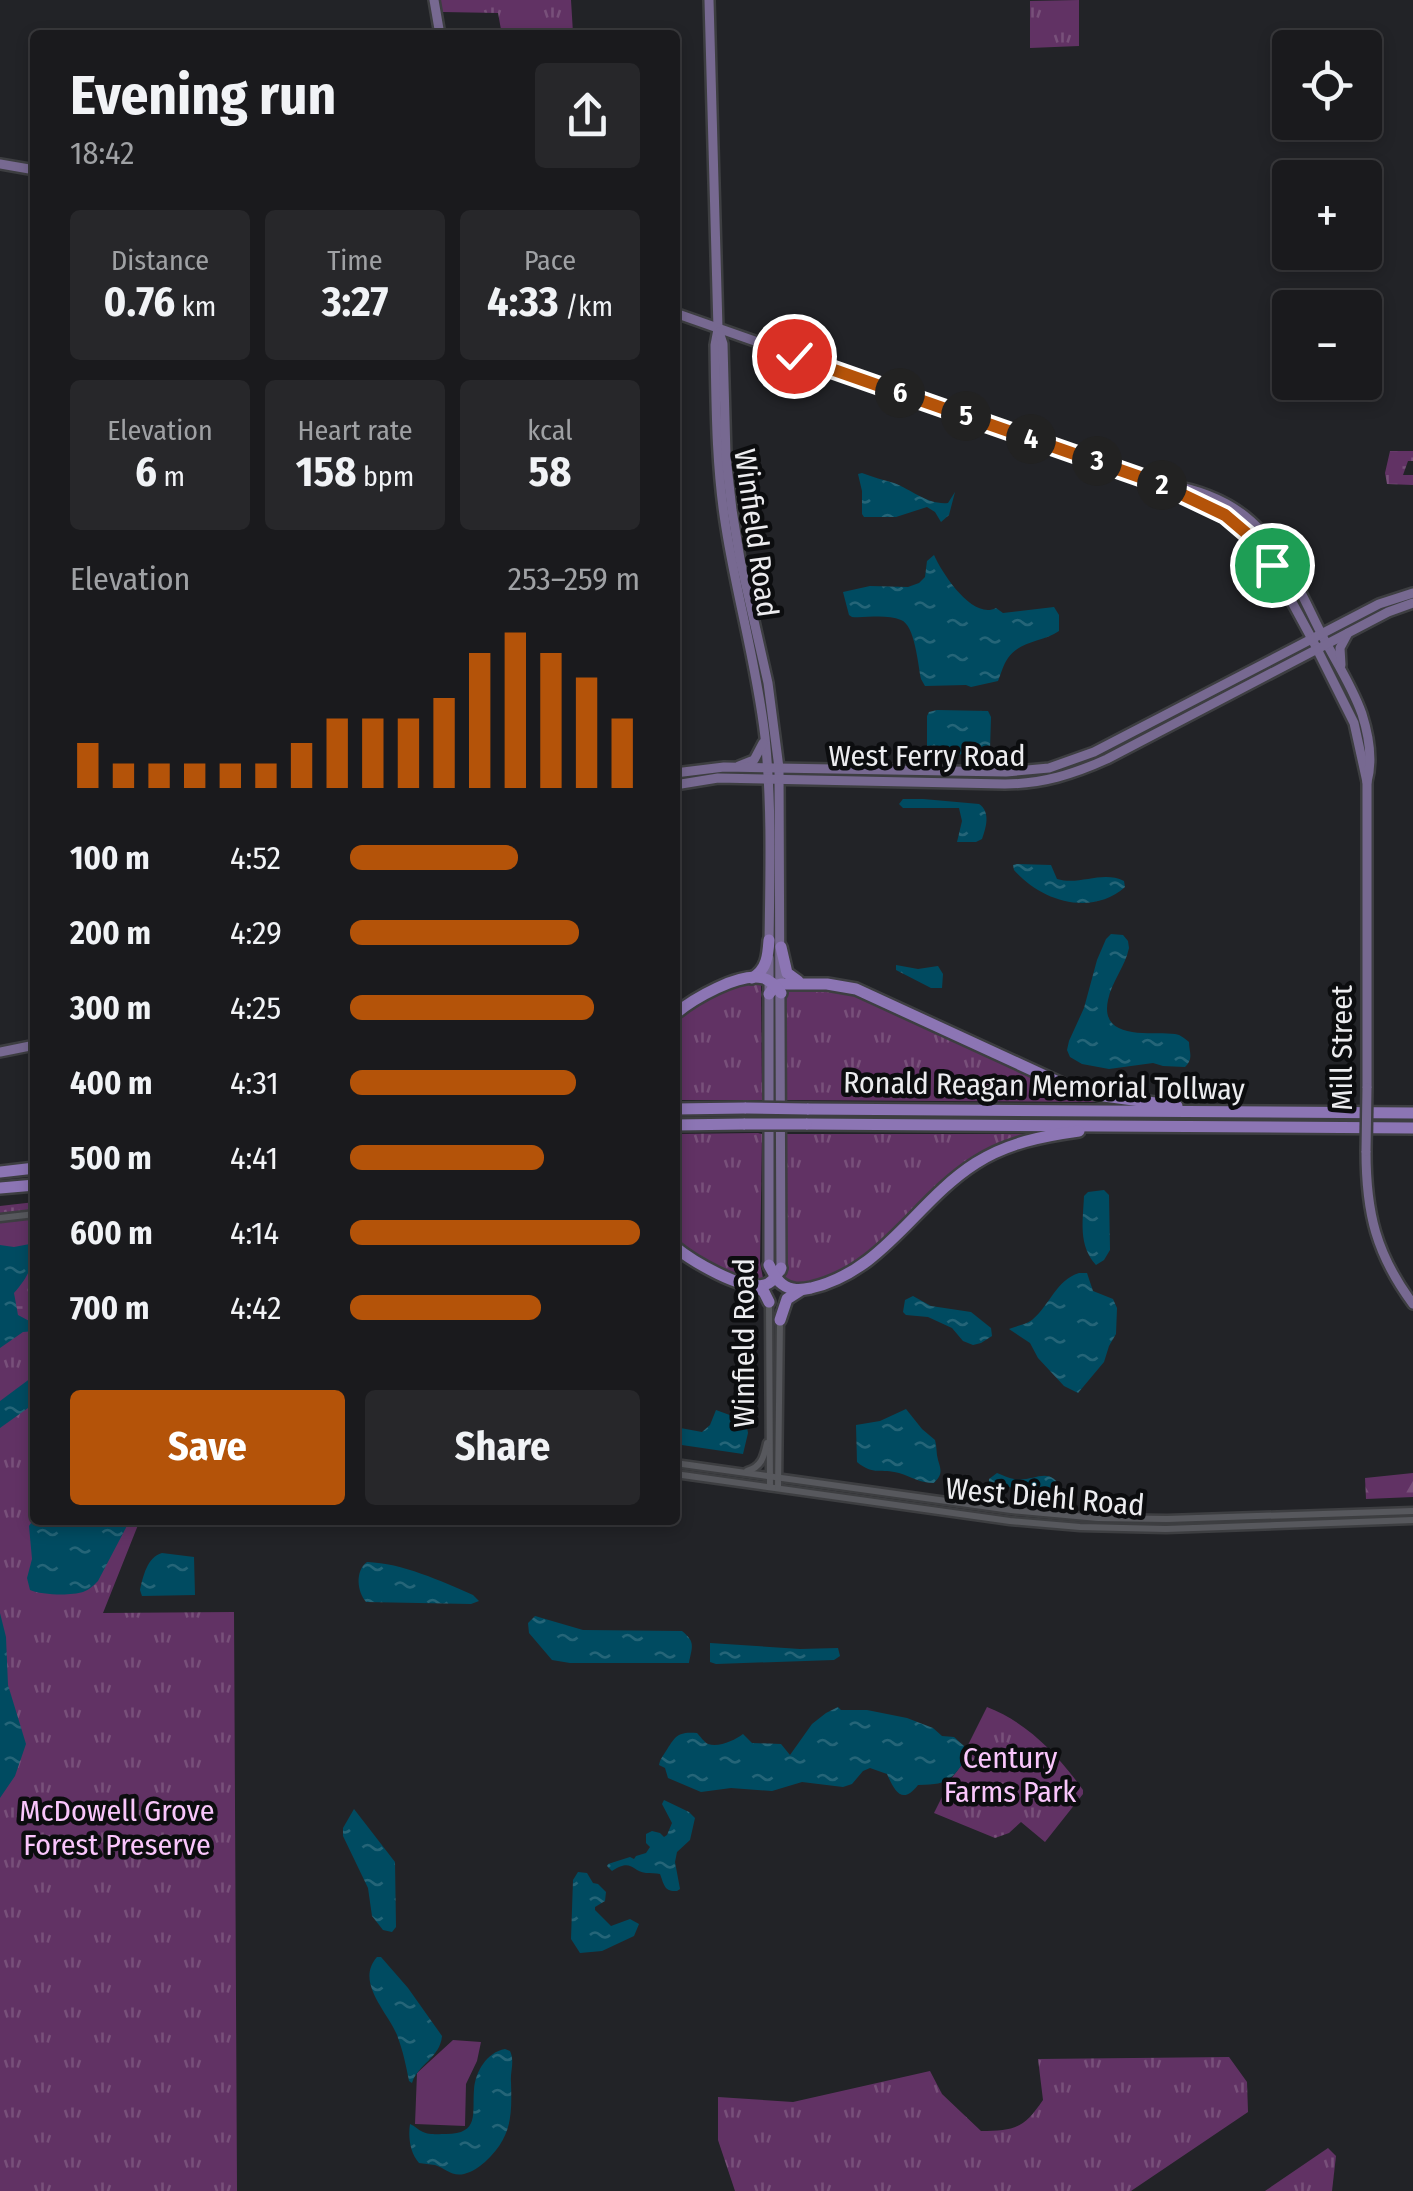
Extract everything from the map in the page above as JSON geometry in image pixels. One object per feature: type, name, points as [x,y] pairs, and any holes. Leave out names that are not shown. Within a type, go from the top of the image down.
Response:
[{"type":"highway","points":[[680,1011],[706,994],[761,972],[775,944]]},
{"type":"highway","points":[[775,944],[789,976],[812,984]]},
{"type":"highway","points":[[752,978],[762,978],[775,987],[842,986],[869,994],[1082,1091],[1231,1113]]},
{"type":"highway","name":"Ronald Reagan Memorial Tollway","points":[[680,1109],[1413,1113]]},
{"type":"highway","name":"Ronald Reagan Memorial Tollway","points":[[680,1125],[1413,1128]]},
{"type":"highway","points":[[754,1285],[775,1275],[793,1290],[801,1290],[843,1278],[872,1260],[955,1178],[991,1154],[1043,1137],[1123,1126]]},
{"type":"highway","points":[[0,1172],[30,1169]]},
{"type":"highway","points":[[0,1188],[30,1185]]},
{"type":"highway","points":[[680,1251],[707,1268],[754,1285],[769,1302]]},
{"type":"highway","points":[[780,1320],[787,1299],[801,1290]]},
{"type":"main road","points":[[434,0],[439,30]]},
{"type":"main road","points":[[709,0],[718,329]]},
{"type":"main road","points":[[0,164],[30,169]]},
{"type":"main road","points":[[680,315],[1160,484],[1225,515],[1267,556],[1319,642]]},
{"type":"main road","name":"Winfield Road","points":[[718,329],[723,344],[726,456],[733,519],[776,738],[770,804],[775,944],[775,1275]]},
{"type":"main road","name":"Winfield Road","points":[[718,329],[716,426],[724,512],[781,822],[775,944]]},
{"type":"main road","points":[[724,360],[731,345],[743,338]]},
{"type":"main road","points":[[1160,484],[1197,491],[1232,507],[1254,524],[1275,547],[1313,617],[1319,642]]},
{"type":"main road","points":[[1225,515],[1236,517],[1266,544],[1275,547]]},
{"type":"main road","points":[[1319,642],[1349,620],[1386,601],[1413,593]]},
{"type":"main road","points":[[1319,642],[1413,603]]},
{"type":"main road","points":[[1295,608],[1298,637],[1288,658],[1328,671]]},
{"type":"main road","points":[[1313,617],[1330,622],[1349,620]]},
{"type":"main road","points":[[1342,672],[1340,652],[1348,633]]},
{"type":"main road","name":"West Ferry Road","points":[[680,783],[802,768],[1016,772],[1049,768],[1094,752],[1319,642]]},
{"type":"main road","name":"Mill Street","points":[[1319,642],[1328,671],[1354,723],[1367,782],[1369,1210],[1390,1271],[1413,1304]]},
{"type":"main road","name":"Mill Street","points":[[1319,642],[1342,672],[1357,702],[1371,767],[1367,782]]},
{"type":"main road","name":"West Ferry Road","points":[[680,772],[737,767],[810,780],[1016,784],[1052,779],[1107,759],[1288,658]]},
{"type":"main road","points":[[737,767],[754,760],[764,736]]},
{"type":"main road","points":[[776,738],[789,760],[802,768]]},
{"type":"main road","points":[[718,778],[756,786],[770,804]]},
{"type":"main road","points":[[781,822],[789,791],[810,780]]},
{"type":"main road","points":[[0,1052],[30,1046]]},
{"type":"street","points":[[0,1218],[30,1215]]},
{"type":"street","name":"Winfield Road","points":[[774,1487],[769,1432],[769,1302],[775,1275]]},
{"type":"street","name":"Winfield Road","points":[[774,1477],[779,1463],[780,1320],[775,1275]]},
{"type":"street","points":[[740,1472],[759,1466],[769,1432]]},
{"type":"street","points":[[779,1463],[801,1481]]},
{"type":"street","name":"West Diehl Road","points":[[680,1465],[1011,1510],[1098,1518],[1413,1511]]},
{"type":"street","name":"West Diehl Road","points":[[680,1475],[1010,1521],[1080,1527],[1184,1529],[1413,1520]]},
{"type":"green space","points":[[438,0],[571,0],[573,30],[501,30],[498,13],[443,12]]},
{"type":"green space","points":[[1079,0],[1079,46],[1030,48],[1030,1]]},
{"type":"green space","points":[[1390,451],[1413,451],[1413,461],[1408,461],[1403,475],[1413,475],[1413,485],[1387,484]]},
{"type":"green space","points":[[761,980],[762,1100],[680,1100],[680,1016],[738,987]]},
{"type":"green space","points":[[784,989],[818,989],[861,996],[1106,1102],[784,1100]]},
{"type":"green space","points":[[783,1133],[1035,1134],[994,1148],[872,1252],[846,1269],[800,1285],[783,1281]]},
{"type":"green space","points":[[680,1134],[762,1134],[760,1263],[764,1283],[711,1266],[680,1245]]},
{"type":"green space","name":"McDowell Grove Forest Preserve","points":[[30,1203],[30,1525],[138,1525],[103,1613],[234,1612],[237,2191],[0,2191],[0,1206]]},
{"type":"green space","points":[[30,1270],[30,1322],[18,1316],[14,1293]]},
{"type":"green space","points":[[1413,1473],[1413,1497],[1366,1499],[1365,1478]]},
{"type":"green space","name":"Century Farms Park","points":[[987,1707],[1041,1741],[1083,1790],[1045,1842],[1021,1822],[1009,1833],[995,1838],[934,1813],[966,1759],[966,1749]]},
{"type":"green space","points":[[453,2040],[481,2042],[466,2084],[465,2126],[415,2124],[417,2073]]},
{"type":"green space","points":[[1229,2057],[1247,2082],[1248,2112],[1131,2191],[735,2191],[718,2140],[718,2097],[793,2102],[930,2071],[942,2094],[981,2131],[1002,2130],[1024,2122],[1043,2100],[1038,2059]]},
{"type":"green space","points":[[1328,2148],[1336,2156],[1332,2191],[1265,2191]]},
{"type":"water","points":[[858,474],[934,502],[948,503],[955,492],[949,515],[941,522],[927,507],[896,517],[864,517]]},
{"type":"water","points":[[934,555],[960,594],[978,608],[996,608],[1003,613],[1054,607],[1059,615],[1059,631],[1013,652],[998,681],[971,687],[925,686],[906,623],[889,617],[852,617],[843,592],[919,583],[925,577],[927,561]]},
{"type":"water","points":[[937,710],[988,711],[990,750],[927,754],[927,716]]},
{"type":"water","points":[[903,799],[979,804],[986,816],[982,839],[957,842],[962,821],[959,808],[903,808],[899,804]]},
{"type":"water","points":[[1013,865],[1051,865],[1057,879],[1066,881],[1116,878],[1124,881],[1125,887],[1097,901],[1067,901],[1025,881],[1014,870]]},
{"type":"water","points":[[1111,934],[1123,935],[1129,948],[1108,1000],[1107,1013],[1112,1023],[1130,1032],[1182,1037],[1189,1042],[1190,1055],[1185,1067],[1153,1063],[1109,1069],[1082,1064],[1070,1057],[1069,1041],[1084,1008],[1097,960]]},
{"type":"water","points":[[896,965],[918,969],[938,966],[943,974],[942,988],[931,988],[896,970]]},
{"type":"water","points":[[1104,1190],[1109,1195],[1110,1250],[1096,1265],[1084,1241],[1084,1196]]},
{"type":"water","points":[[30,1244],[30,1270],[14,1293],[18,1315],[30,1321],[30,1331],[0,1348],[0,1245]]},
{"type":"water","points":[[1087,1273],[1093,1291],[1113,1299],[1117,1308],[1116,1334],[1104,1362],[1078,1393],[1064,1386],[1038,1358],[1030,1343],[1009,1329],[1032,1320],[1064,1281]]},
{"type":"water","points":[[913,1296],[931,1306],[971,1312],[991,1328],[992,1336],[973,1345],[963,1341],[952,1328],[928,1317],[906,1315],[905,1300]]},
{"type":"water","points":[[30,1379],[30,1407],[0,1428],[0,1401]]},
{"type":"water","points":[[906,1409],[935,1440],[940,1472],[934,1483],[873,1470],[857,1462],[856,1425],[880,1421]]},
{"type":"water","points":[[716,1410],[746,1421],[748,1433],[743,1454],[680,1445],[680,1428],[702,1432]]},
{"type":"water","points":[[997,1473],[1021,1480],[1052,1477],[1061,1489],[1055,1496],[1023,1493],[1005,1485],[997,1487],[989,1479]]},
{"type":"water","points":[[127,1525],[98,1581],[87,1590],[64,1594],[30,1590],[29,1526]]},
{"type":"water","points":[[162,1553],[194,1557],[195,1595],[142,1596],[146,1568]]},
{"type":"water","points":[[367,1562],[421,1574],[479,1601],[366,1602],[359,1581]]},
{"type":"water","points":[[0,1613],[6,1637],[8,1685],[26,1744],[15,1776],[0,1798]]},
{"type":"water","points":[[535,1616],[583,1630],[682,1631],[691,1642],[689,1663],[552,1660],[529,1633],[528,1623]]},
{"type":"water","points":[[710,1643],[838,1648],[840,1656],[834,1660],[716,1664],[710,1662]]},
{"type":"water","points":[[838,1707],[907,1718],[933,1728],[964,1746],[966,1759],[946,1781],[918,1785],[903,1795],[887,1774],[870,1768],[843,1787],[802,1782],[772,1791],[731,1788],[701,1792],[668,1778],[665,1768],[659,1765],[674,1739],[685,1733],[697,1733],[712,1745],[727,1743],[743,1734],[752,1743],[781,1744],[790,1755],[812,1724]]},
{"type":"water","points":[[664,1800],[695,1818],[690,1840],[677,1852],[677,1891],[667,1889],[660,1874],[641,1872],[628,1865],[612,1871],[607,1866],[646,1853],[650,1847],[646,1834],[652,1831],[667,1835],[672,1823],[662,1804]]},
{"type":"water","points":[[354,1809],[395,1862],[396,1927],[392,1932],[383,1930],[372,1916],[368,1888],[343,1836],[343,1828]]},
{"type":"water","points":[[578,1872],[587,1873],[606,1892],[605,1901],[595,1910],[611,1926],[630,1919],[639,1924],[634,1936],[602,1951],[580,1953],[571,1939],[573,1880]]},
{"type":"water","points":[[377,1957],[408,1988],[442,2036],[437,2050],[412,2083],[397,2035],[371,1986],[369,1976]]},
{"type":"water","points":[[505,2049],[512,2059],[510,2116],[501,2144],[485,2162],[460,2175],[419,2163],[410,2145],[410,2124],[431,2134],[464,2130],[472,2121],[480,2070],[493,2054]]},
{"type":"route","points":[[794,356],[1160,484],[1225,515],[1252,538],[1272,565]]}]
